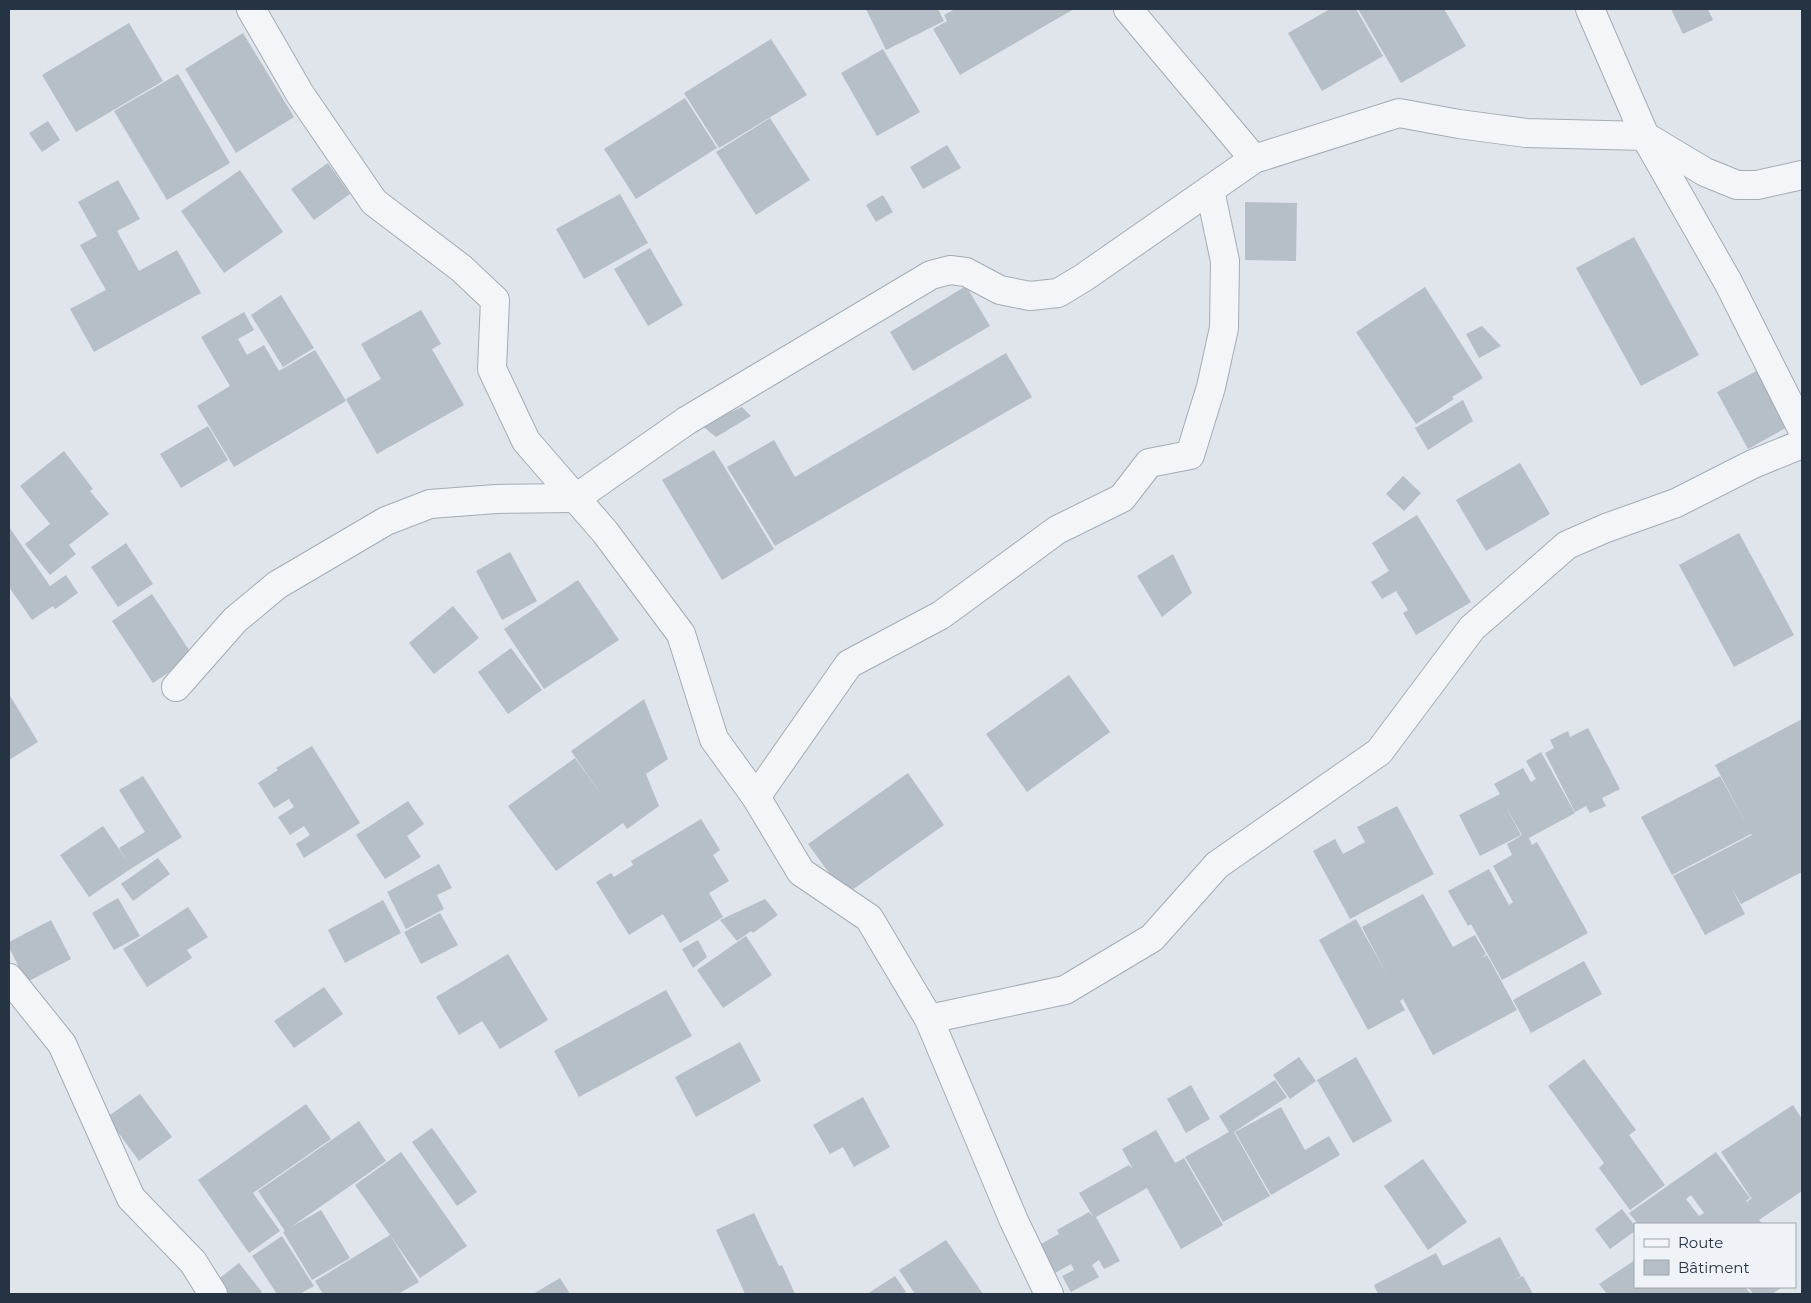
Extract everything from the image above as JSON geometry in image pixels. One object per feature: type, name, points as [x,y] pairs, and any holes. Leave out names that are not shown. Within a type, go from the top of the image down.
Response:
[{"type":"street","points":[[250,9],[300,94],[374,202],[460,268],[495,300],[492,369],[526,441],[605,532],[681,634],[714,739],[756,797],[801,872],[869,918],[929,1019],[1014,1221],[1049,1294]]},
{"type":"street","points":[[1128,9],[1254,159]]},
{"type":"street","points":[[1590,9],[1645,136],[1728,282],[1802,429]]},
{"type":"street","points":[[176,687],[235,620],[277,585],[386,521],[430,504],[496,499],[576,498],[686,421],[931,275],[950,270],[966,272],[1000,290],[1030,296],[1058,293],[1083,278],[1254,159],[1399,113],[1458,124],[1526,133],[1645,136],[1705,172],[1737,185],[1757,185],[1802,175]]},
{"type":"street","points":[[756,797],[849,664],[941,615],[1057,530],[1122,498],[1149,463],[1190,455],[1211,387],[1224,328],[1226,261],[1210,190]]},
{"type":"street","points":[[929,1019],[1065,990],[1152,938],[1217,865],[1379,752],[1472,628],[1567,545],[1606,528],[1676,503],[1753,464],[1802,444]]},
{"type":"street","points":[[9,978],[62,1044],[131,1198],[193,1262],[212,1294]]},
{"type":"building","points":[[866,9],[938,9],[944,21],[886,50]]},
{"type":"building","points":[[955,9],[1074,9],[960,75],[933,29],[947,21],[944,15]]},
{"type":"building","points":[[1330,9],[1356,9],[1383,56],[1322,91],[1288,33]]},
{"type":"building","points":[[1358,9],[1444,9],[1466,46],[1401,83]]},
{"type":"building","points":[[1671,9],[1708,9],[1713,20],[1683,34]]},
{"type":"building","points":[[129,23],[163,81],[76,132],[42,75]]},
{"type":"building","points":[[243,33],[294,117],[236,153],[185,69]]},
{"type":"building","points":[[771,39],[807,95],[719,148],[684,93]]},
{"type":"building","points":[[883,49],[920,112],[877,136],[841,73]]},
{"type":"building","points":[[178,74],[230,163],[167,200],[114,111]]},
{"type":"building","points":[[685,98],[717,148],[636,199],[604,149]]},
{"type":"building","points":[[770,118],[810,180],[756,215],[716,152]]},
{"type":"building","points":[[48,121],[60,140],[42,152],[29,133]]},
{"type":"building","points":[[947,145],[961,168],[923,189],[910,167]]},
{"type":"building","points":[[328,163],[350,194],[314,220],[291,189]]},
{"type":"building","points":[[240,170],[283,232],[224,273],[181,211]]},
{"type":"building","points":[[118,180],[140,219],[117,231],[139,271],[177,250],[201,293],[94,352],[70,309],[106,290],[80,245],[97,236],[78,202]]},
{"type":"building","points":[[620,194],[648,243],[584,279],[556,229]]},
{"type":"building","points":[[883,195],[893,212],[876,222],[866,205]]},
{"type":"building","points":[[1245,202],[1297,203],[1296,261],[1245,260]]},
{"type":"building","points":[[1634,237],[1699,355],[1641,386],[1576,268]]},
{"type":"building","points":[[650,248],[683,305],[648,326],[614,269]]},
{"type":"building","points":[[966,286],[990,326],[913,371],[890,332]]},
{"type":"building","points":[[1425,287],[1483,378],[1452,397],[1454,399],[1416,424],[1356,332]]},
{"type":"building","points":[[281,295],[314,348],[283,367],[251,315]]},
{"type":"building","points":[[421,310],[441,344],[432,349],[464,405],[377,454],[346,399],[381,379],[361,344]]},
{"type":"building","points":[[244,312],[254,330],[238,339],[247,355],[264,345],[279,371],[315,350],[346,401],[234,467],[197,406],[230,386],[201,337]]},
{"type":"building","points":[[1482,326],[1501,346],[1479,358],[1466,334]]},
{"type":"building","points":[[1006,353],[1032,397],[775,546],[727,467],[774,440],[795,477]]},
{"type":"building","points":[[1762,368],[1793,424],[1748,449],[1717,392]]},
{"type":"building","points":[[1463,400],[1473,421],[1428,450],[1415,428]]},
{"type":"building","points":[[742,407],[751,416],[716,437],[701,425]]},
{"type":"building","points":[[208,426],[228,460],[181,488],[160,454]]},
{"type":"building","points":[[714,450],[774,549],[722,580],[662,480]]},
{"type":"building","points":[[64,451],[93,489],[90,491],[109,514],[69,545],[76,554],[50,575],[25,544],[50,524],[20,486]]},
{"type":"building","points":[[1520,463],[1550,514],[1486,551],[1456,500]]},
{"type":"building","points":[[1403,476],[1421,493],[1404,511],[1386,494]]},
{"type":"building","points":[[1417,515],[1471,602],[1416,635],[1403,613],[1408,610],[1396,591],[1382,599],[1371,582],[1389,571],[1372,543]]},
{"type":"building","points":[[9,527],[50,586],[66,575],[78,593],[55,609],[53,606],[32,620],[9,587]]},
{"type":"building","points":[[1739,533],[1794,635],[1734,667],[1679,565]]},
{"type":"building","points":[[126,543],[153,584],[118,607],[91,567]]},
{"type":"building","points":[[510,552],[537,601],[502,620],[476,571]]},
{"type":"building","points":[[1173,554],[1192,593],[1162,617],[1137,576]]},
{"type":"building","points":[[578,580],[619,640],[544,689],[504,629]]},
{"type":"building","points":[[152,594],[193,656],[153,683],[112,621]]},
{"type":"building","points":[[453,606],[479,638],[434,674],[409,643]]},
{"type":"building","points":[[511,648],[542,690],[508,714],[478,672]]},
{"type":"building","points":[[1069,675],[1110,732],[1027,792],[986,734]]},
{"type":"building","points":[[9,694],[38,742],[9,760]]},
{"type":"building","points":[[644,699],[668,759],[646,774],[659,806],[627,829],[623,823],[556,871],[508,806],[575,758],[604,798],[571,751]]},
{"type":"building","points":[[1802,719],[1802,872],[1741,904],[1731,887],[1745,914],[1705,935],[1673,876],[1752,835],[1672,875],[1641,817],[1720,776],[1748,827],[1715,765]]},
{"type":"building","points":[[1588,728],[1620,789],[1602,798],[1606,806],[1590,813],[1586,806],[1575,812],[1545,753],[1554,748],[1550,740],[1568,731],[1570,737]]},
{"type":"building","points":[[312,746],[360,823],[304,858],[296,844],[310,835],[304,826],[290,835],[278,817],[294,807],[289,799],[274,808],[258,783],[278,770],[276,768]]},
{"type":"building","points":[[1541,752],[1575,813],[1529,838],[1532,845],[1537,842],[1588,933],[1502,980],[1471,924],[1468,926],[1448,891],[1489,869],[1509,905],[1513,902],[1493,866],[1512,855],[1507,844],[1522,835],[1505,805],[1521,835],[1480,856],[1459,815],[1500,794],[1494,784],[1523,768],[1531,782],[1536,779],[1526,761]]},
{"type":"building","points":[[908,773],[944,825],[845,895],[808,844]]},
{"type":"building","points":[[143,776],[182,837],[89,897],[60,855],[103,826],[128,862],[119,848],[145,832],[119,790]]},
{"type":"building","points":[[408,801],[424,824],[407,836],[421,857],[385,879],[356,835]]},
{"type":"building","points":[[1397,806],[1434,874],[1350,919],[1313,851],[1335,839],[1343,854],[1365,842],[1357,827]]},
{"type":"building","points":[[701,819],[720,850],[713,855],[729,881],[709,893],[723,917],[680,943],[663,914],[629,935],[596,882],[611,873],[614,877],[633,865],[631,861]]},
{"type":"building","points":[[158,858],[170,874],[133,901],[121,884]]},
{"type":"building","points":[[439,864],[452,888],[437,895],[444,909],[406,929],[387,892]]},
{"type":"building","points":[[1423,894],[1453,947],[1475,935],[1486,954],[1481,958],[1487,955],[1517,1010],[1433,1055],[1403,999],[1400,1001],[1405,1010],[1368,1030],[1319,940],[1356,919],[1387,975],[1362,927]]},
{"type":"building","points":[[118,898],[140,936],[114,950],[92,913]]},
{"type":"building","points":[[765,899],[778,915],[753,933],[751,931],[737,941],[720,920]]},
{"type":"building","points":[[383,900],[401,933],[345,963],[328,930]]},
{"type":"building","points":[[188,907],[208,937],[187,950],[192,958],[147,987],[123,949]]},
{"type":"building","points":[[440,913],[458,945],[421,964],[404,932]]},
{"type":"building","points":[[51,920],[71,959],[27,982],[9,948],[9,942]]},
{"type":"building","points":[[746,936],[772,975],[723,1008],[697,970]]},
{"type":"building","points":[[698,940],[707,957],[693,968],[682,949]]},
{"type":"building","points":[[508,954],[548,1020],[500,1049],[482,1021],[459,1035],[436,997]]},
{"type":"building","points":[[1584,961],[1602,994],[1531,1033],[1513,1000]]},
{"type":"building","points":[[324,987],[343,1014],[294,1048],[274,1021]]},
{"type":"building","points":[[666,990],[692,1036],[579,1097],[554,1051]]},
{"type":"building","points":[[740,1042],[761,1081],[696,1117],[675,1077]]},
{"type":"building","points":[[1299,1057],[1316,1081],[1290,1099],[1273,1075]]},
{"type":"building","points":[[1356,1057],[1392,1121],[1353,1143],[1317,1080]]},
{"type":"building","points":[[1584,1059],[1636,1130],[1629,1135],[1665,1185],[1630,1210],[1599,1168],[1604,1163],[1548,1086]]},
{"type":"building","points":[[1275,1080],[1287,1097],[1234,1132],[1270,1196],[1223,1222],[1185,1157],[1229,1132],[1219,1116]]},
{"type":"building","points":[[1191,1085],[1210,1119],[1186,1133],[1167,1099]]},
{"type":"building","points":[[140,1094],[172,1137],[139,1161],[107,1117]]},
{"type":"building","points":[[863,1097],[890,1147],[854,1167],[843,1147],[830,1154],[813,1125]]},
{"type":"building","points":[[306,1104],[331,1139],[253,1193],[280,1231],[249,1253],[198,1180]]},
{"type":"building","points":[[1793,1105],[1802,1119],[1802,1191],[1759,1220],[1762,1223],[1637,1223],[1629,1213],[1716,1152],[1750,1198],[1746,1201],[1751,1208],[1747,1202],[1754,1196],[1751,1198],[1721,1152]],"holes":[[[1691,1195],[1704,1213],[1699,1216],[1686,1199]]]},
{"type":"building","points":[[1281,1107],[1305,1150],[1329,1136],[1340,1155],[1271,1195],[1235,1132]]},
{"type":"building","points":[[359,1121],[386,1161],[291,1227],[321,1210],[350,1258],[312,1280],[283,1232],[285,1231],[258,1191]]},
{"type":"building","points":[[432,1128],[477,1192],[457,1206],[412,1142]]},
{"type":"building","points":[[1156,1130],[1175,1163],[1184,1158],[1223,1225],[1181,1249],[1147,1188],[1096,1217],[1120,1261],[1104,1269],[1099,1260],[1092,1265],[1099,1277],[1071,1292],[1062,1276],[1074,1270],[1071,1264],[1055,1273],[1039,1245],[1059,1234],[1057,1230],[1089,1212],[1094,1218],[1079,1193],[1129,1165],[1133,1169],[1122,1149]]},
{"type":"building","points":[[401,1152],[467,1246],[420,1278],[355,1185]]},
{"type":"building","points":[[1423,1159],[1467,1222],[1428,1250],[1384,1186]]},
{"type":"building","points":[[1622,1209],[1634,1225],[1634,1232],[1610,1249],[1595,1229]]},
{"type":"building","points":[[754,1213],[779,1266],[782,1265],[795,1294],[745,1294],[716,1230]]},
{"type":"building","points":[[390,1235],[419,1282],[398,1294],[323,1294],[315,1281]]},
{"type":"building","points":[[282,1236],[314,1286],[300,1294],[277,1294],[252,1256]]},
{"type":"building","points":[[1500,1237],[1521,1276],[1512,1281],[1523,1276],[1533,1294],[1378,1294],[1374,1285],[1436,1253],[1443,1266]]},
{"type":"building","points":[[946,1240],[983,1294],[915,1294],[899,1270]]},
{"type":"building","points":[[1634,1261],[1634,1288],[1746,1288],[1751,1294],[1607,1294],[1599,1284]]},
{"type":"building","points":[[239,1263],[262,1292],[260,1294],[218,1294],[211,1285]]},
{"type":"building","points":[[895,1276],[906,1292],[902,1294],[867,1294]]},
{"type":"building","points":[[560,1278],[570,1294],[533,1294]]},
{"type":"building","points":[[1749,1288],[1781,1288],[1772,1294],[1753,1294]]}]
